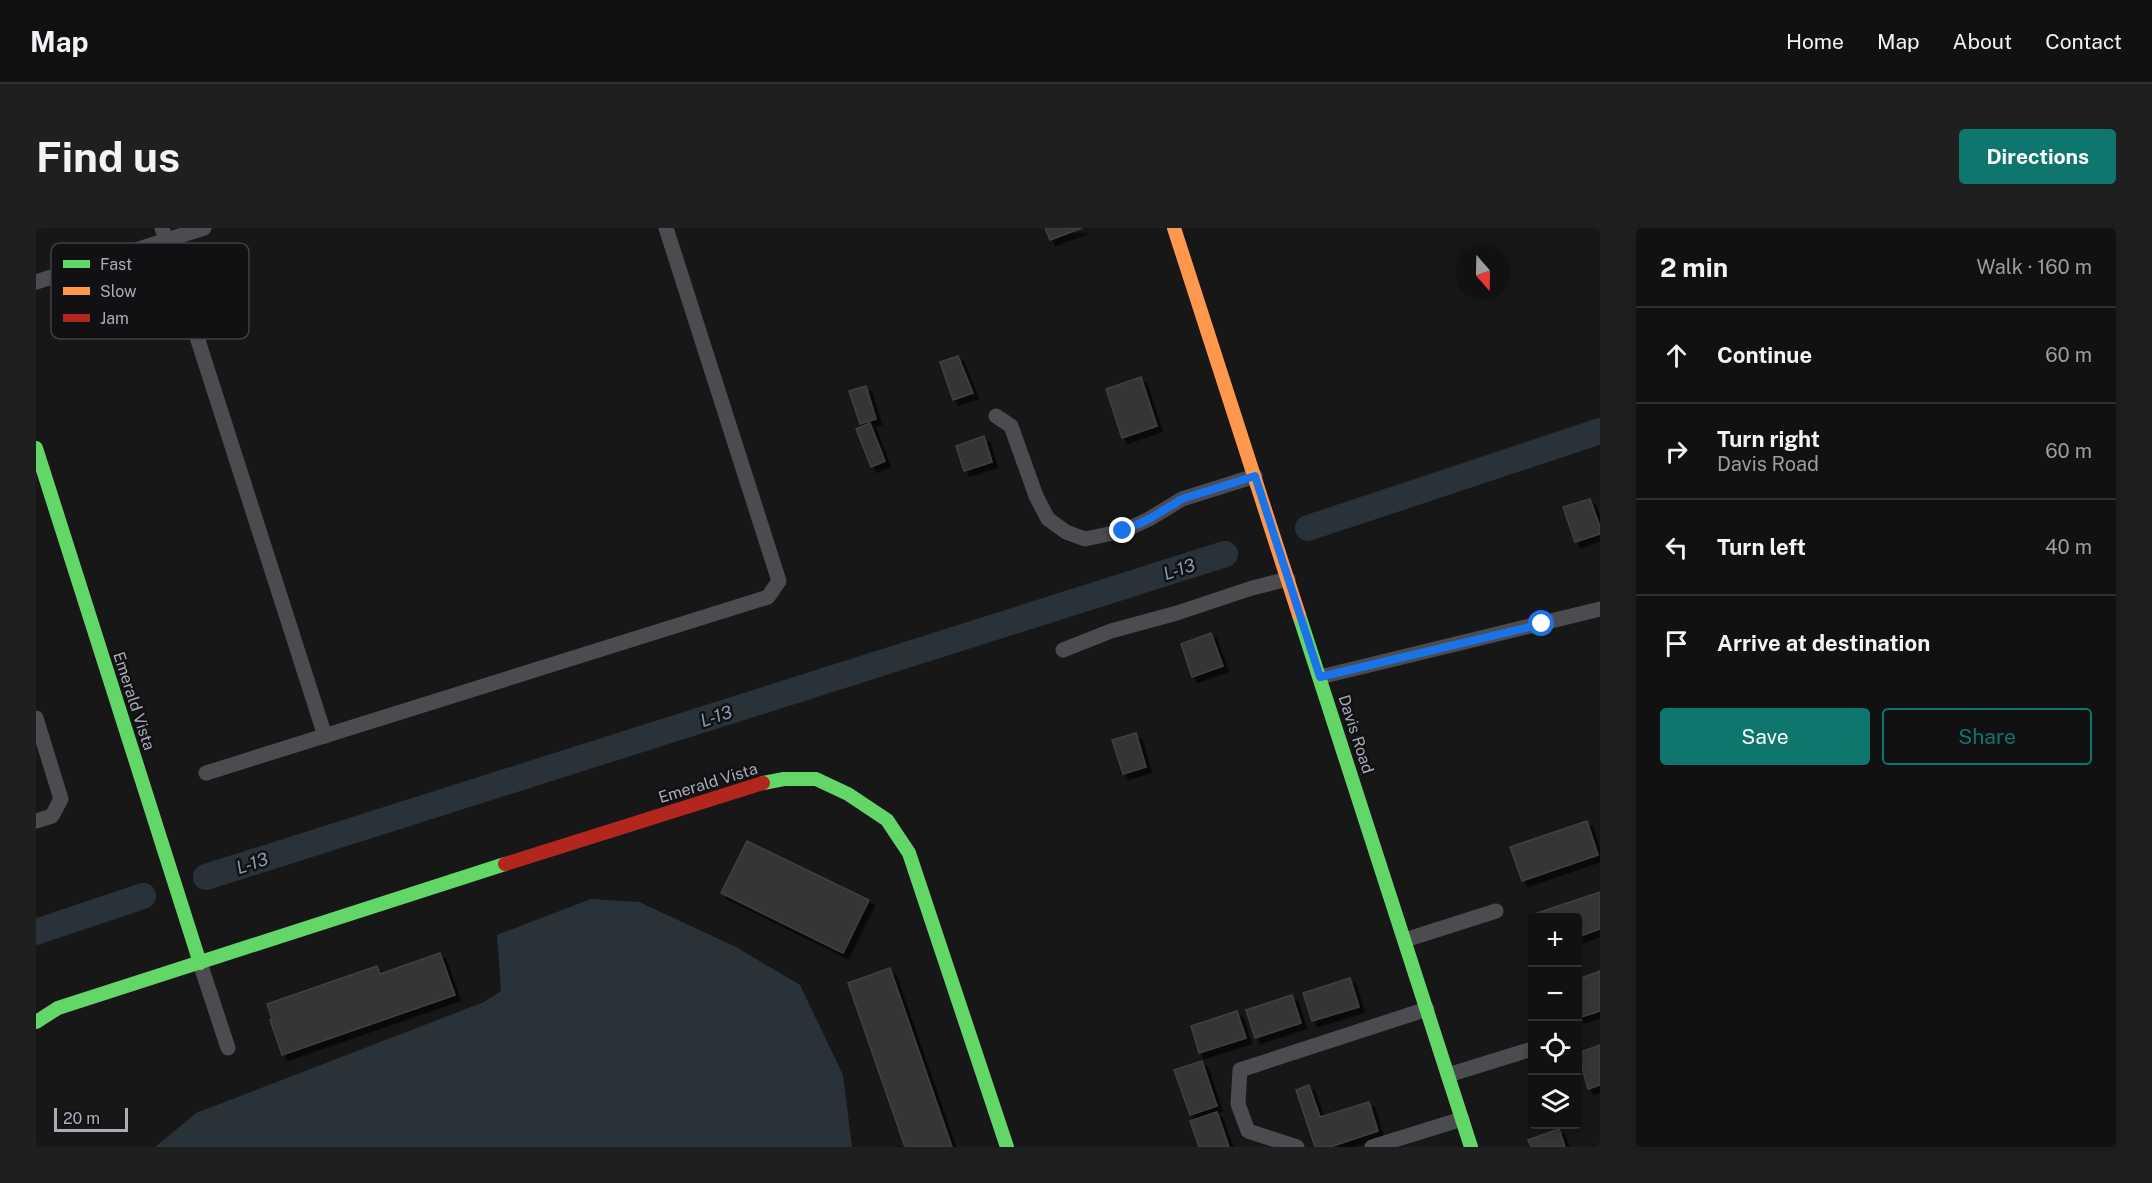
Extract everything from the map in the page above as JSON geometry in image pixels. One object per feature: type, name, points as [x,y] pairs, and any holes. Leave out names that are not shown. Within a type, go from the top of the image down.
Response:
[{"type":"street","name":"Davis Road","points":[[1174,228],[1471,1147]]},
{"type":"street","name":"Emerald Vista","points":[[36,448],[200,963]]},
{"type":"street","name":"Emerald Vista","points":[[36,1022],[58,1008],[753,785],[784,779],[816,780],[848,794],[887,820],[909,853],[1007,1147]]},
{"type":"lane","points":[[140,243],[164,234],[204,228]]},
{"type":"lane","points":[[206,773],[768,597],[779,581],[666,228]]},
{"type":"lane","points":[[36,282],[51,276]]},
{"type":"lane","points":[[198,339],[325,736]]},
{"type":"lane","points":[[996,416],[1011,426],[1036,496],[1048,519],[1066,532],[1085,539],[1123,531],[1149,519],[1182,499],[1255,476]]},
{"type":"lane","points":[[1063,650],[1111,631],[1288,579]]},
{"type":"lane","points":[[1320,677],[1600,609]]},
{"type":"lane","points":[[36,718],[61,799],[52,816],[36,821]]},
{"type":"lane","points":[[1405,940],[1496,910]]},
{"type":"lane","points":[[200,963],[228,1048]]},
{"type":"lane","points":[[1297,1147],[1248,1131],[1238,1104],[1240,1070],[1426,1009]]},
{"type":"lane","points":[[1448,1076],[1528,1051]]},
{"type":"lane","points":[[1372,1147],[1462,1119]]},
{"type":"shaded area","points":[[591,899],[639,902],[736,947],[800,985],[843,1075],[852,1147],[155,1147],[196,1113],[484,1002],[501,991],[497,935]]},
{"type":"building","points":[[1045,228],[1082,228],[1050,240]]},
{"type":"building","points":[[958,356],[973,393],[953,400],[940,362]]},
{"type":"building","points":[[1141,377],[1157,426],[1122,438],[1106,389]]},
{"type":"building","points":[[866,386],[876,419],[860,424],[849,391]]},
{"type":"building","points":[[870,423],[885,461],[871,467],[856,429]]},
{"type":"building","points":[[984,436],[992,462],[964,471],[956,446]]},
{"type":"building","points":[[1590,499],[1600,527],[1600,534],[1575,542],[1563,507]]},
{"type":"building","points":[[1211,633],[1223,666],[1192,677],[1181,644]]},
{"type":"building","points":[[1136,733],[1146,767],[1123,774],[1112,740]]},
{"type":"building","points":[[1587,821],[1598,855],[1522,881],[1510,847]]},
{"type":"building","points":[[747,841],[869,900],[843,953],[721,893]]},
{"type":"building","points":[[1600,892],[1600,929],[1582,936],[1582,913],[1537,913]]},
{"type":"building","points":[[440,953],[455,995],[282,1055],[267,1004],[377,966],[380,974]]},
{"type":"building","points":[[890,968],[952,1147],[905,1147],[848,983]]},
{"type":"building","points":[[1600,971],[1600,1011],[1582,1017],[1582,978]]},
{"type":"building","points":[[1350,978],[1359,1007],[1312,1021],[1303,993]]},
{"type":"building","points":[[1292,995],[1301,1023],[1255,1038],[1246,1010]]},
{"type":"building","points":[[1237,1011],[1246,1038],[1199,1053],[1191,1026]]},
{"type":"building","points":[[1600,1045],[1600,1085],[1588,1089],[1582,1067],[1582,1052]]},
{"type":"building","points":[[1202,1061],[1217,1106],[1190,1115],[1174,1070]]},
{"type":"building","points":[[1309,1085],[1320,1117],[1369,1102],[1378,1131],[1330,1147],[1315,1147],[1296,1090]]},
{"type":"building","points":[[1217,1112],[1229,1147],[1199,1147],[1190,1121]]},
{"type":"building","points":[[1559,1129],[1565,1147],[1531,1147],[1528,1140]]},
{"type":"waterway","name":"L-13","points":[[1308,528],[1600,431]]},
{"type":"waterway","name":"L-13","points":[[206,877],[1225,554]]},
{"type":"waterway","name":"L-13","points":[[36,932],[143,896]]},
{"type":"traffic: fast","points":[[36,448],[200,963]]},
{"type":"traffic: fast","points":[[1299,615],[1471,1147]]},
{"type":"traffic: fast","points":[[763,783],[784,779],[816,779],[848,794],[887,820],[909,853],[1007,1147]]},
{"type":"traffic: fast","points":[[36,1022],[58,1008],[505,864]]},
{"type":"traffic: slow","points":[[1174,228],[1299,615]]},
{"type":"traffic: jam","points":[[505,864],[763,783]]},
{"type":"route","points":[[1123,531],[1149,519],[1182,499],[1255,476],[1320,677],[1542,624]]}]
